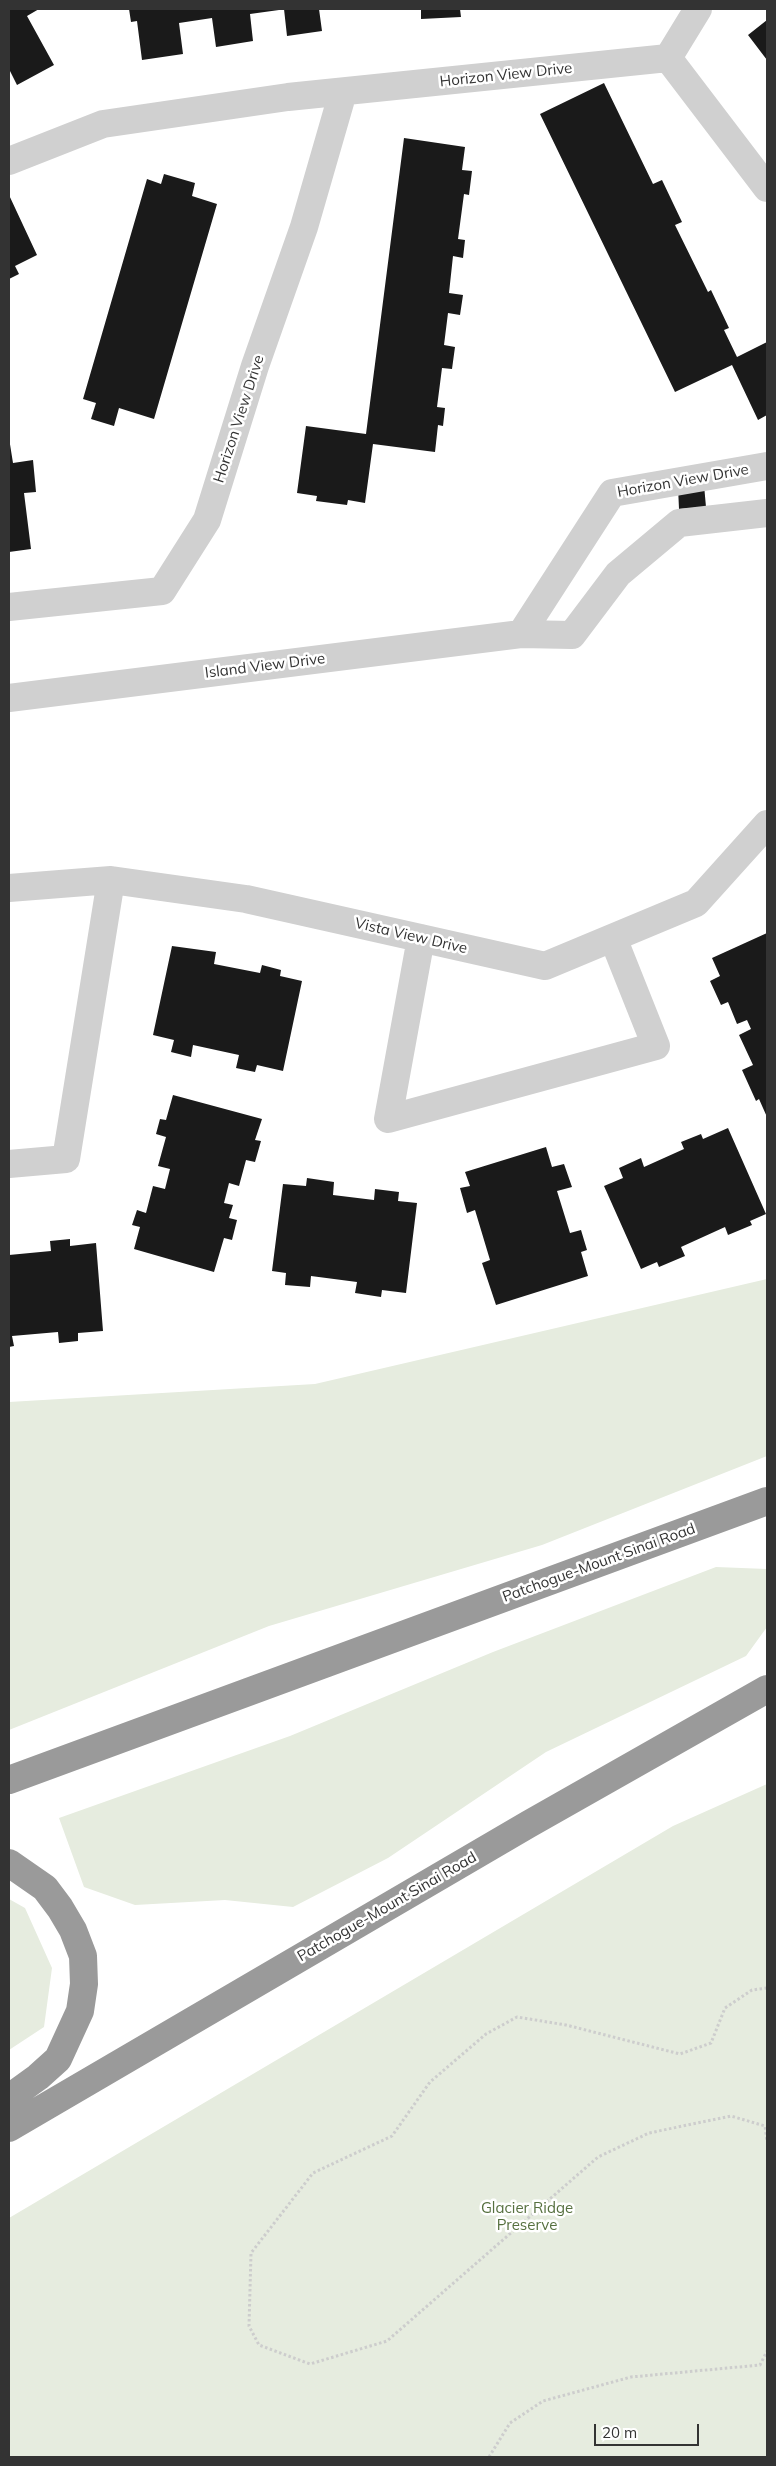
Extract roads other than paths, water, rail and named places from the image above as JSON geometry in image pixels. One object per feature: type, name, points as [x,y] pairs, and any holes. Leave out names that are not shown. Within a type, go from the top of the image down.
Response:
[{"type":"highway","name":"Patchogue-Mount Sinai Road","points":[[9,1780],[767,1501]]},
{"type":"highway","name":"Patchogue-Mount Sinai Road","points":[[9,2128],[529,1824],[767,1689]]},
{"type":"highway","points":[[9,1863],[45,1888],[74,1930],[83,1956],[84,1984],[80,2011],[58,2059],[38,2077],[9,2098]]},
{"type":"street","points":[[698,9],[668,58],[767,188]]},
{"type":"street","name":"Horizon View Drive","points":[[9,161],[103,124],[288,97],[668,58]]},
{"type":"street","name":"Horizon View Drive","points":[[9,607],[162,591],[207,520],[255,366],[304,227],[343,92]]},
{"type":"street","name":"Horizon View Drive","points":[[521,634],[612,493],[767,466]]},
{"type":"street","points":[[521,634],[572,635],[618,574],[680,524],[767,513]]},
{"type":"street","name":"Island View Drive","points":[[9,698],[521,634]]},
{"type":"street","name":"Vista View Drive","points":[[9,888],[111,880],[246,899],[545,966],[696,903],[767,824]]},
{"type":"street","points":[[9,1164],[66,1159],[111,880]]},
{"type":"street","points":[[421,938],[388,1119],[656,1046],[613,938]]},
{"type":"park label","name":"Glacier Ridge Preserve","points":[[527,2216]]}]
